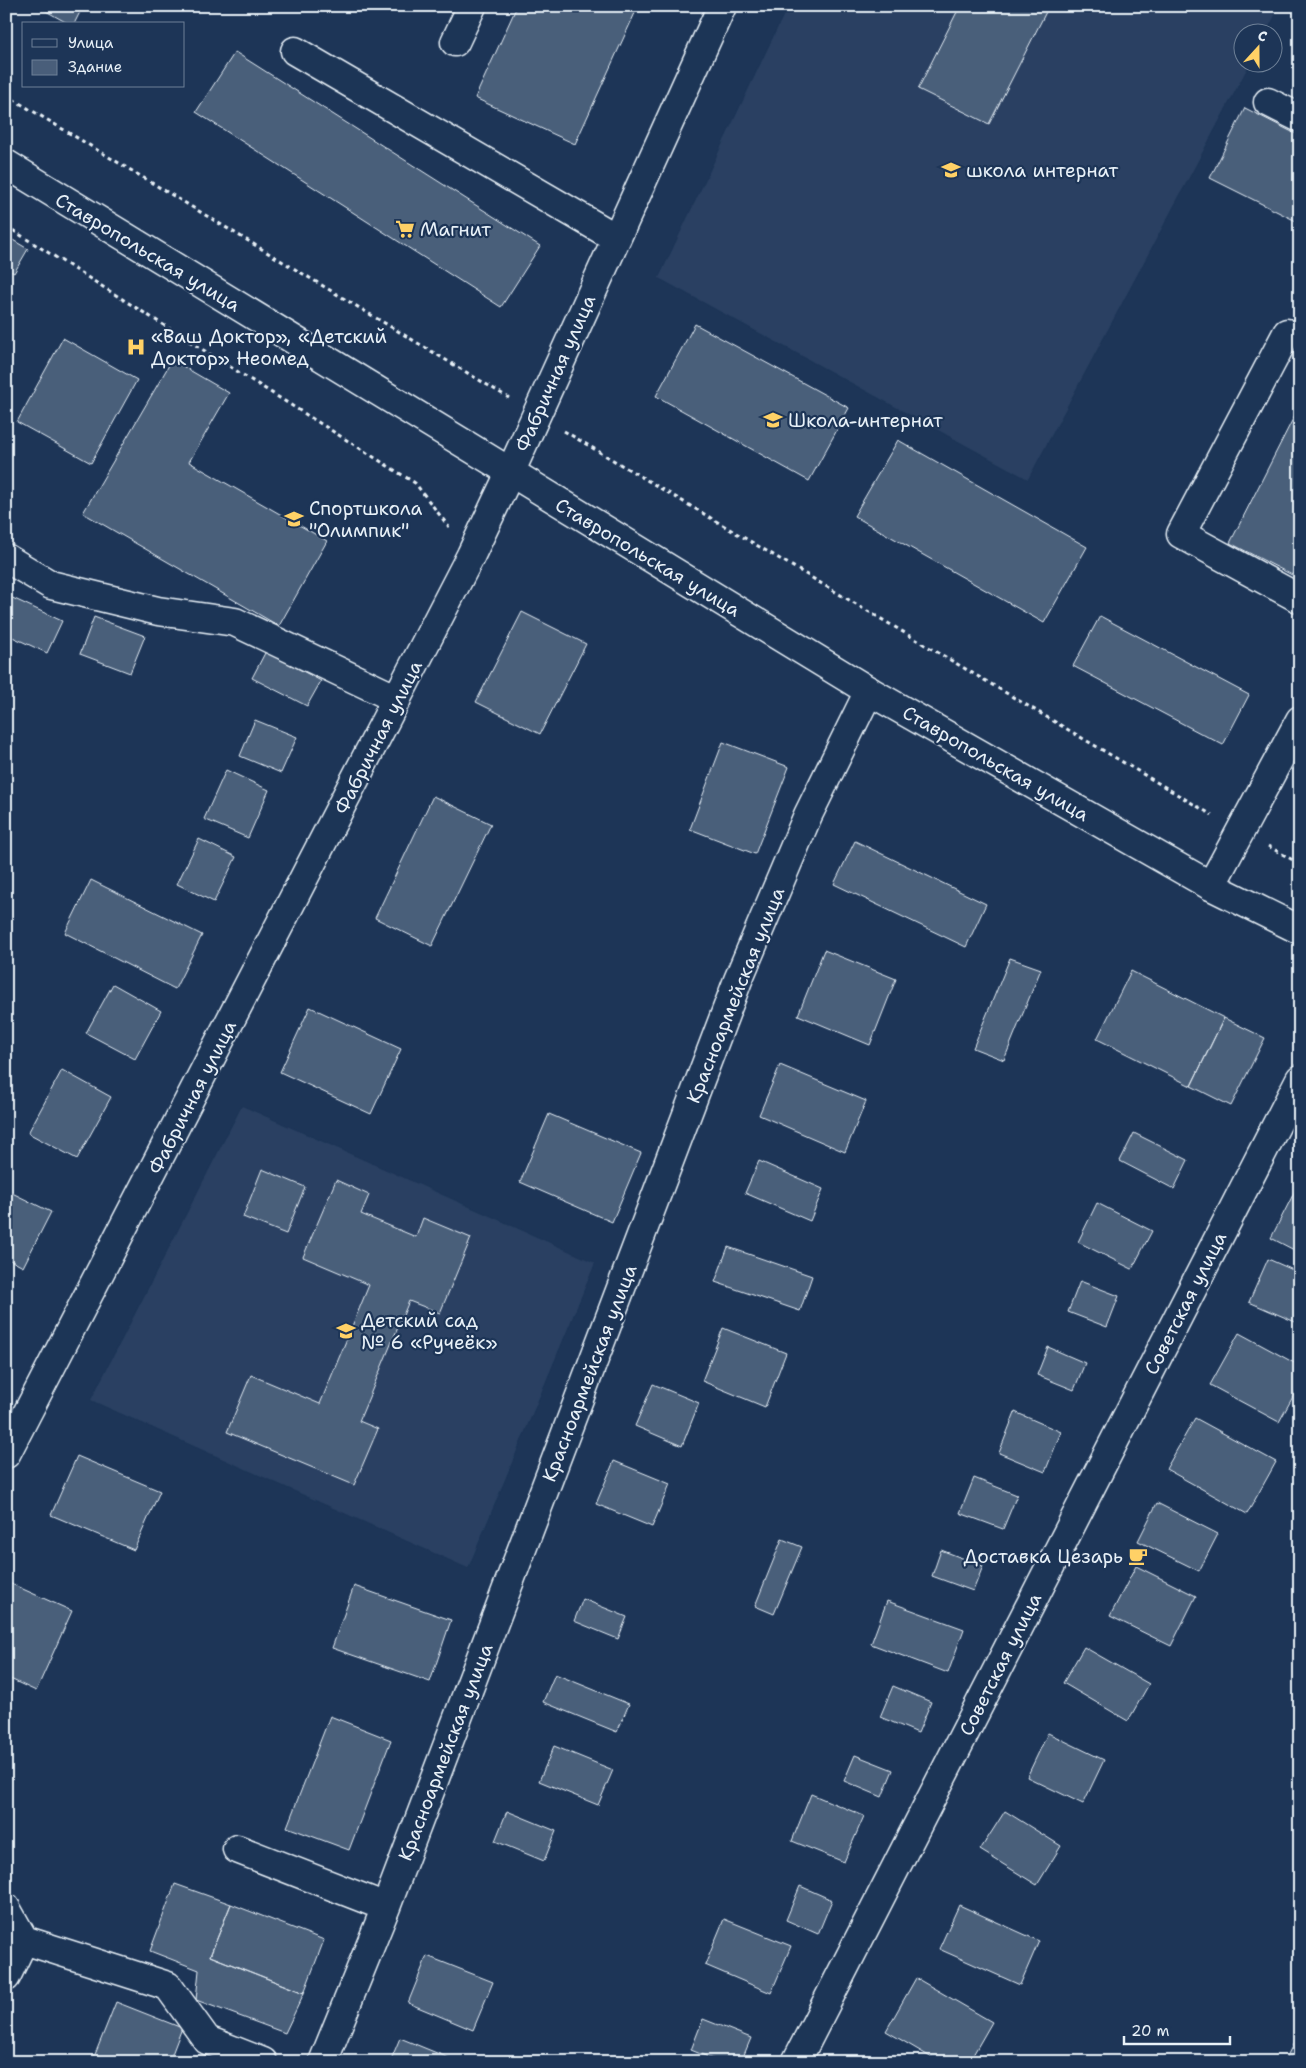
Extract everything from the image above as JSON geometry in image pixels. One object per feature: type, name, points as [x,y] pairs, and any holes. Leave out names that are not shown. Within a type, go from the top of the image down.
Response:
[{"type":"street","points":[[455,42],[472,6]]},
{"type":"street","name":"Фабричная улица","points":[[6,1454],[471,555],[722,6]]},
{"type":"street","points":[[295,51],[616,238]]},
{"type":"street","points":[[1268,102],[1300,118]]},
{"type":"street","name":"Ставропольская улица","points":[[6,164],[869,691],[1211,886],[1300,930]]},
{"type":"street","points":[[1287,333],[1181,534],[1300,599]]},
{"type":"street","points":[[6,558],[51,584],[158,611],[235,622],[397,699]]},
{"type":"street","name":"Красноармейская улица","points":[[323,2062],[386,1907],[738,980],[808,815],[869,691]]},
{"type":"street","points":[[1211,886],[1300,720]]},
{"type":"street","name":"Советская улица","points":[[796,2062],[1300,1079]]},
{"type":"street","points":[[237,1850],[386,1907]]},
{"type":"street","points":[[6,1908],[24,1940],[168,1986],[207,2040],[263,2062]]},
{"type":"street","points":[[6,1977],[24,1940]]},
{"type":"path","points":[[6,95],[536,414],[1240,832],[1300,864]]},
{"type":"path","points":[[6,226],[415,483],[471,555]]},
{"type":"shaded area","name":"школа интернат","points":[[788,6],[1280,6],[1271,22],[1234,22],[1234,72],[1245,72],[1028,479],[659,278]]},
{"type":"shaded area","name":"Детский сад № 6 «Ручеёк»","points":[[242,1106],[595,1263],[468,1568],[91,1400]]},
{"type":"building","points":[[37,6],[83,6],[75,22],[65,22]]},
{"type":"building","points":[[517,6],[620,6],[635,13],[575,144],[475,98]]},
{"type":"building","points":[[960,6],[1049,6],[989,124],[918,89]]},
{"type":"building","points":[[235,52],[540,246],[501,307],[196,112]]},
{"type":"building","points":[[1245,108],[1300,136],[1300,223],[1210,178]]},
{"type":"building","points":[[6,236],[28,249],[14,273],[6,269]]},
{"type":"building","points":[[695,324],[849,408],[809,481],[656,396]]},
{"type":"building","points":[[63,338],[137,380],[91,463],[17,422]]},
{"type":"building","points":[[172,360],[229,393],[189,462],[327,541],[279,626],[83,513]]},
{"type":"building","points":[[1300,405],[1300,559],[1292,575],[1230,543]]},
{"type":"building","points":[[898,440],[1087,547],[1044,623],[854,516]]},
{"type":"building","points":[[6,595],[62,621],[47,653],[6,634]]},
{"type":"building","points":[[522,612],[586,644],[540,734],[476,702]]},
{"type":"building","points":[[1100,616],[1249,695],[1223,745],[1073,666]]},
{"type":"building","points":[[94,617],[145,636],[130,673],[80,654]]},
{"type":"building","points":[[266,651],[321,681],[307,706],[252,678]]},
{"type":"building","points":[[255,720],[297,737],[281,773],[240,756]]},
{"type":"building","points":[[723,742],[789,767],[755,854],[690,829]]},
{"type":"building","points":[[226,770],[269,790],[248,838],[204,819]]},
{"type":"building","points":[[433,796],[491,824],[432,946],[375,918]]},
{"type":"building","points":[[199,839],[236,857],[214,902],[177,884]]},
{"type":"building","points":[[855,841],[986,904],[966,947],[834,884]]},
{"type":"building","points":[[91,880],[202,935],[175,989],[65,933]]},
{"type":"building","points":[[824,950],[896,979],[870,1045],[798,1015]]},
{"type":"building","points":[[1010,958],[1041,969],[1004,1060],[973,1048]]},
{"type":"building","points":[[1131,971],[1224,1018],[1191,1086],[1097,1039]]},
{"type":"building","points":[[113,984],[161,1011],[135,1059],[86,1033]]},
{"type":"building","points":[[310,1007],[401,1049],[371,1114],[280,1072]]},
{"type":"building","points":[[1224,1018],[1265,1038],[1231,1106],[1191,1086]]},
{"type":"building","points":[[780,1065],[866,1101],[845,1152],[759,1115]]},
{"type":"building","points":[[62,1070],[111,1097],[77,1159],[28,1133]]},
{"type":"building","points":[[549,1114],[641,1153],[612,1222],[520,1182]]},
{"type":"building","points":[[1134,1133],[1188,1160],[1174,1189],[1120,1161]]},
{"type":"building","points":[[759,1161],[823,1189],[810,1221],[745,1193]]},
{"type":"building","points":[[262,1169],[305,1187],[286,1234],[243,1217]]},
{"type":"building","points":[[336,1180],[369,1195],[361,1214],[416,1237],[423,1218],[471,1238],[440,1313],[409,1301],[359,1421],[378,1429],[354,1485],[227,1432],[251,1375],[320,1404],[369,1285],[303,1257]]},
{"type":"building","points":[[1298,1185],[1300,1186],[1300,1253],[1271,1238]]},
{"type":"building","points":[[6,1190],[51,1212],[23,1267],[6,1258]]},
{"type":"building","points":[[1097,1203],[1152,1231],[1132,1269],[1078,1242]]},
{"type":"building","points":[[728,1247],[812,1276],[800,1311],[715,1282]]},
{"type":"building","points":[[1268,1259],[1300,1273],[1300,1324],[1249,1302]]},
{"type":"building","points":[[1080,1281],[1119,1296],[1107,1327],[1068,1312]]},
{"type":"building","points":[[723,1328],[786,1353],[765,1407],[702,1381]]},
{"type":"building","points":[[1239,1333],[1300,1366],[1300,1384],[1279,1422],[1210,1385]]},
{"type":"building","points":[[1048,1347],[1085,1363],[1074,1390],[1037,1375]]},
{"type":"building","points":[[653,1384],[699,1403],[682,1446],[635,1426]]},
{"type":"building","points":[[1015,1412],[1061,1432],[1045,1472],[999,1453]]},
{"type":"building","points":[[1195,1418],[1276,1462],[1247,1514],[1166,1469]]},
{"type":"building","points":[[77,1456],[160,1491],[134,1550],[51,1515]]},
{"type":"building","points":[[614,1461],[670,1484],[652,1527],[596,1504]]},
{"type":"building","points":[[974,1478],[1017,1495],[1003,1529],[960,1513]]},
{"type":"building","points":[[1157,1503],[1218,1534],[1199,1571],[1138,1541]]},
{"type":"building","points":[[782,1539],[802,1547],[774,1614],[755,1606]]},
{"type":"building","points":[[941,1550],[983,1566],[973,1591],[932,1576]]},
{"type":"building","points":[[1136,1566],[1196,1596],[1171,1646],[1110,1616]]},
{"type":"building","points":[[7,1582],[72,1611],[36,1691],[6,1677]]},
{"type":"building","points":[[354,1586],[451,1620],[430,1682],[332,1648]]},
{"type":"building","points":[[583,1599],[627,1617],[618,1639],[574,1621]]},
{"type":"building","points":[[887,1601],[964,1629],[948,1673],[871,1644]]},
{"type":"building","points":[[1084,1647],[1149,1684],[1128,1721],[1063,1683]]},
{"type":"building","points":[[555,1674],[629,1704],[617,1732],[543,1702]]},
{"type":"building","points":[[893,1686],[931,1702],[918,1733],[880,1717]]},
{"type":"building","points":[[330,1716],[391,1740],[349,1850],[287,1827]]},
{"type":"building","points":[[1048,1733],[1104,1760],[1083,1804],[1027,1777]]},
{"type":"building","points":[[554,1746],[613,1770],[598,1805],[539,1781]]},
{"type":"building","points":[[855,1755],[893,1770],[882,1797],[844,1781]]},
{"type":"building","points":[[811,1794],[864,1816],[844,1862],[792,1841]]},
{"type":"building","points":[[507,1811],[556,1831],[544,1861],[495,1841]]},
{"type":"building","points":[[1005,1811],[1061,1846],[1037,1885],[980,1850]]},
{"type":"building","points":[[175,1884],[231,1904],[210,1956],[304,1993],[285,2033],[196,2000],[199,1970],[150,1951]]},
{"type":"building","points":[[800,1886],[832,1900],[818,1934],[786,1920]]},
{"type":"building","points":[[231,1904],[324,1940],[304,1993],[210,1956]]},
{"type":"building","points":[[959,1905],[1039,1941],[1020,1985],[939,1949]]},
{"type":"building","points":[[724,1919],[791,1946],[771,1993],[705,1965]]},
{"type":"building","points":[[427,1956],[493,1982],[473,2030],[408,2003]]},
{"type":"building","points":[[916,1978],[992,2022],[969,2062],[939,2062],[886,2031]]},
{"type":"building","points":[[116,2002],[182,2028],[169,2062],[92,2062]]},
{"type":"building","points":[[703,2019],[751,2038],[741,2062],[720,2062],[691,2050]]},
{"type":"building","points":[[1300,2031],[1300,2062],[1284,2062]]},
{"type":"building","points":[[400,2038],[454,2060],[454,2062],[390,2062]]},
{"type":"building","points":[[883,2054],[903,2062],[880,2062]]},
{"type":"place","name":"школа интернат","points":[[951,170]]},
{"type":"place","name":"Магнит","points":[[405,229]]},
{"type":"place","name":"«Ваш Доктор», «Детский Доктор» Неомед","points":[[136,347]]},
{"type":"place","name":"Школа-интернат","points":[[773,420]]},
{"type":"place","name":"Спортшкола \"Олимпик\"","points":[[294,519]]},
{"type":"place","name":"Детский сад № 6 «Ручеёк»","points":[[346,1331]]},
{"type":"place","name":"Доставка Цезарь","points":[[1138,1556]]}]
